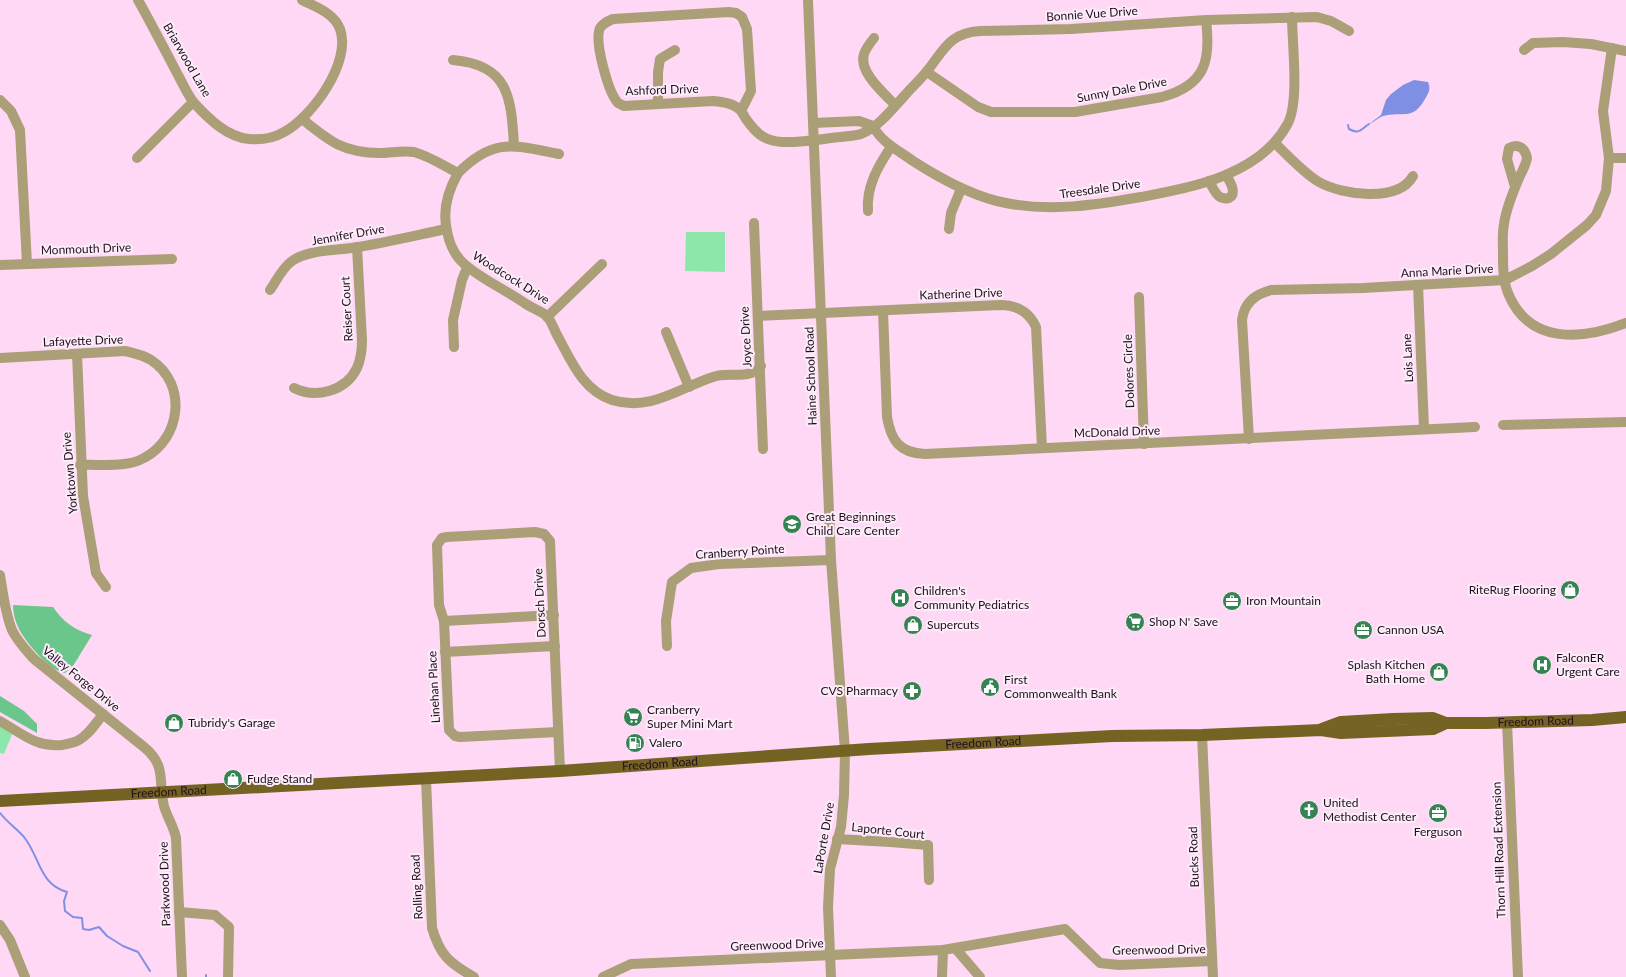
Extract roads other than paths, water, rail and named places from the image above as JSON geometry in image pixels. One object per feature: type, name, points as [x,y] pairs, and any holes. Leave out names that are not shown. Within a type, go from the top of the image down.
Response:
[{"type":"main road","name":"Freedom Road","points":[[0,801],[426,779],[845,751],[1112,736],[1202,735],[1321,730],[1341,722],[1373,720],[1432,718],[1446,723],[1592,720],[1626,717]]},
{"type":"street","name":"Briarwood Lane","points":[[138,0],[193,102],[224,129],[237,136],[250,139],[273,137],[290,129],[302,119],[324,92],[339,59],[342,47],[340,28],[327,13],[302,0]]},
{"type":"street","name":"Haine School Road","points":[[808,0],[831,560],[845,751]]},
{"type":"street","name":"Ashford Drive","points":[[729,12],[736,13],[742,17],[747,29],[751,91],[741,111],[733,105],[713,101],[624,106],[618,103],[614,99],[598,45],[598,35],[601,27],[606,22],[613,19],[729,12]]},
{"type":"street","name":"Bonnie Vue Drive","points":[[814,141],[860,134],[879,122],[926,72],[945,45],[967,32],[1071,29],[1206,20],[1292,17],[1325,18],[1349,32]]},
{"type":"street","name":"Treesdale Drive","points":[[873,126],[881,139],[891,147],[941,178],[961,189],[1005,203],[1033,207],[1063,208],[1098,204],[1190,188],[1226,175],[1247,164],[1275,143],[1288,122],[1294,102],[1292,17]]},
{"type":"street","name":"Sunny Dale Drive","points":[[926,72],[978,107],[991,112],[1089,111],[1171,95],[1189,84],[1199,75],[1203,69],[1206,59],[1208,48],[1206,20]]},
{"type":"street","points":[[874,38],[864,53],[863,60],[873,81],[895,105]]},
{"type":"street","points":[[1524,50],[1529,45],[1537,42],[1591,44],[1626,51]]},
{"type":"street","name":"Anna Marie Drive","points":[[1249,439],[1242,320],[1246,306],[1254,297],[1271,290],[1418,285],[1505,280],[1551,254],[1587,225],[1596,215],[1606,191],[1609,158],[1603,110],[1612,48]]},
{"type":"street","points":[[658,104],[658,72],[660,60],[675,50]]},
{"type":"street","points":[[453,60],[478,64],[496,76],[504,87],[508,96],[512,118],[514,145]]},
{"type":"street","points":[[0,100],[11,111],[20,130],[27,264]]},
{"type":"street","points":[[137,158],[193,102]]},
{"type":"street","points":[[741,111],[754,131],[769,140],[782,142],[814,141]]},
{"type":"street","points":[[302,119],[327,139],[349,149],[371,152],[413,152],[458,173],[476,158],[498,148],[514,145],[559,154]]},
{"type":"street","points":[[813,123],[859,121],[873,126]]},
{"type":"street","points":[[1275,143],[1318,182],[1353,192],[1373,194],[1394,191],[1406,184],[1414,176]]},
{"type":"street","points":[[868,211],[868,195],[870,186],[891,147]]},
{"type":"street","points":[[1609,158],[1626,158]]},
{"type":"street","name":"Woodcock Drive","points":[[458,173],[452,185],[446,206],[446,229],[448,239],[456,255],[467,268],[547,317],[578,373],[585,383],[600,395],[621,402],[641,403],[662,399],[716,376],[752,374],[760,366]]},
{"type":"street","points":[[1209,181],[1219,196],[1226,199],[1229,198],[1233,192],[1226,175]]},
{"type":"street","points":[[1515,187],[1503,225],[1503,269],[1508,292],[1517,310],[1528,320],[1545,330],[1560,335],[1583,335],[1626,323]]},
{"type":"street","points":[[949,229],[951,213],[961,189]]},
{"type":"street","name":"Joyce Drive","points":[[754,223],[764,449]]},
{"type":"street","name":"Jennifer Drive","points":[[270,290],[282,271],[294,260],[304,256],[446,229]]},
{"type":"street","name":"Reiser Court","points":[[294,388],[310,394],[329,392],[340,387],[350,379],[357,369],[361,354],[362,340],[357,247]]},
{"type":"street","name":"Monmouth Drive","points":[[0,265],[172,259]]},
{"type":"street","points":[[547,317],[602,264]]},
{"type":"street","points":[[454,347],[453,320],[462,280],[467,268]]},
{"type":"street","name":"Lois Lane","points":[[1418,285],[1424,428]]},
{"type":"street","name":"Dolores Circle","points":[[1139,297],[1144,444]]},
{"type":"street","name":"Katherine Drive","points":[[758,316],[1000,305],[1013,306],[1028,314],[1036,327],[1042,448]]},
{"type":"street","name":"McDonald Drive","points":[[883,311],[887,417],[890,432],[897,443],[907,450],[919,454],[1249,439],[1424,428],[1475,427]]},
{"type":"street","points":[[666,332],[689,387]]},
{"type":"street","name":"Lafayette Drive","points":[[0,358],[125,351],[143,356],[158,366],[170,381],[174,390],[176,404],[172,426],[164,442],[145,458],[131,463],[80,465]]},
{"type":"street","name":"Yorktown Drive","points":[[77,354],[82,496],[96,573],[106,587]]},
{"type":"street","points":[[1503,425],[1626,422]]},
{"type":"street","name":"Dorsch Drive","points":[[447,537],[536,532],[544,534],[550,541],[560,771]]},
{"type":"street","name":"Linehan Place","points":[[447,537],[442,538],[437,545],[440,605],[444,621],[449,730],[455,736],[558,732]]},
{"type":"street","name":"Cranberry Pointe","points":[[667,646],[666,621],[672,582],[691,568],[720,564],[831,560]]},
{"type":"street","name":"Valley Forge Drive","points":[[0,575],[2,602],[12,629],[24,648],[34,659],[144,747],[156,759],[160,767],[161,792]]},
{"type":"street","points":[[444,621],[554,616]]},
{"type":"street","points":[[445,652],[555,646]]},
{"type":"street","points":[[0,721],[42,745],[52,746],[77,741],[103,714]]},
{"type":"street","name":"Thorn Hill Road Extension","points":[[1507,722],[1518,977]]},
{"type":"street","name":"Bucks Road","points":[[1202,735],[1213,977]]},
{"type":"street","name":"LaPorte Drive","points":[[831,977],[828,908],[830,869],[841,827],[844,794],[845,751]]},
{"type":"street","name":"Rolling Road","points":[[426,779],[432,928],[439,948],[445,956],[454,965],[474,977]]},
{"type":"street","name":"Parkwood Drive","points":[[161,792],[164,808],[175,831],[176,838],[182,977]]},
{"type":"street","name":"Laporte Court","points":[[837,839],[928,846],[929,880]]},
{"type":"street","points":[[179,912],[215,914],[230,927],[228,977]]},
{"type":"street","points":[[0,925],[10,940],[25,977]]},
{"type":"street","name":"Greenwood Drive","points":[[603,977],[631,964],[943,950],[1064,929],[1100,963],[1119,965],[1212,961]]},
{"type":"street","points":[[955,948],[980,977]]},
{"type":"street","points":[[942,977],[943,950]]},
{"type":"water","points":[[1414,80],[1428,82],[1429,90],[1421,106],[1412,113],[1383,116],[1369,124],[1381,115],[1386,100],[1391,94],[1403,85]]},
{"type":"waterway","points":[[1348,125],[1349,129],[1358,131],[1369,124]]},
{"type":"waterway","points":[[0,813],[24,837],[45,876],[51,883],[67,892],[64,901],[65,911],[73,917],[82,918],[83,929],[89,930],[99,927],[107,936],[123,946],[138,952],[150,971]]},
{"type":"place","name":"Great Beginnings Child Care Center","points":[[792,524]]},
{"type":"place","name":"RiteRug Flooring","points":[[1570,590]]},
{"type":"place","name":"Children's Community Pediatrics","points":[[900,598]]},
{"type":"place","name":"Iron Mountain","points":[[1232,601]]},
{"type":"place","name":"Shop N' Save","points":[[1135,622]]},
{"type":"place","name":"Supercuts","points":[[913,625]]},
{"type":"place","name":"Cannon USA","points":[[1363,630]]},
{"type":"place","name":"FalconER Urgent Care","points":[[1542,665]]},
{"type":"place","name":"Splash Kitchen Bath Home","points":[[1439,672]]},
{"type":"place","name":"First Commonwealth Bank","points":[[990,687]]},
{"type":"place","name":"CVS Pharmacy","points":[[912,691]]},
{"type":"place","name":"Cranberry Super Mini Mart","points":[[633,717]]},
{"type":"place","name":"Tubridy's Garage","points":[[174,723]]},
{"type":"place","name":"Valero","points":[[635,743]]},
{"type":"place","name":"Fudge Stand","points":[[233,779]]},
{"type":"place","name":"United Methodist Center","points":[[1309,810]]},
{"type":"place","name":"Ferguson","points":[[1438,813]]}]
